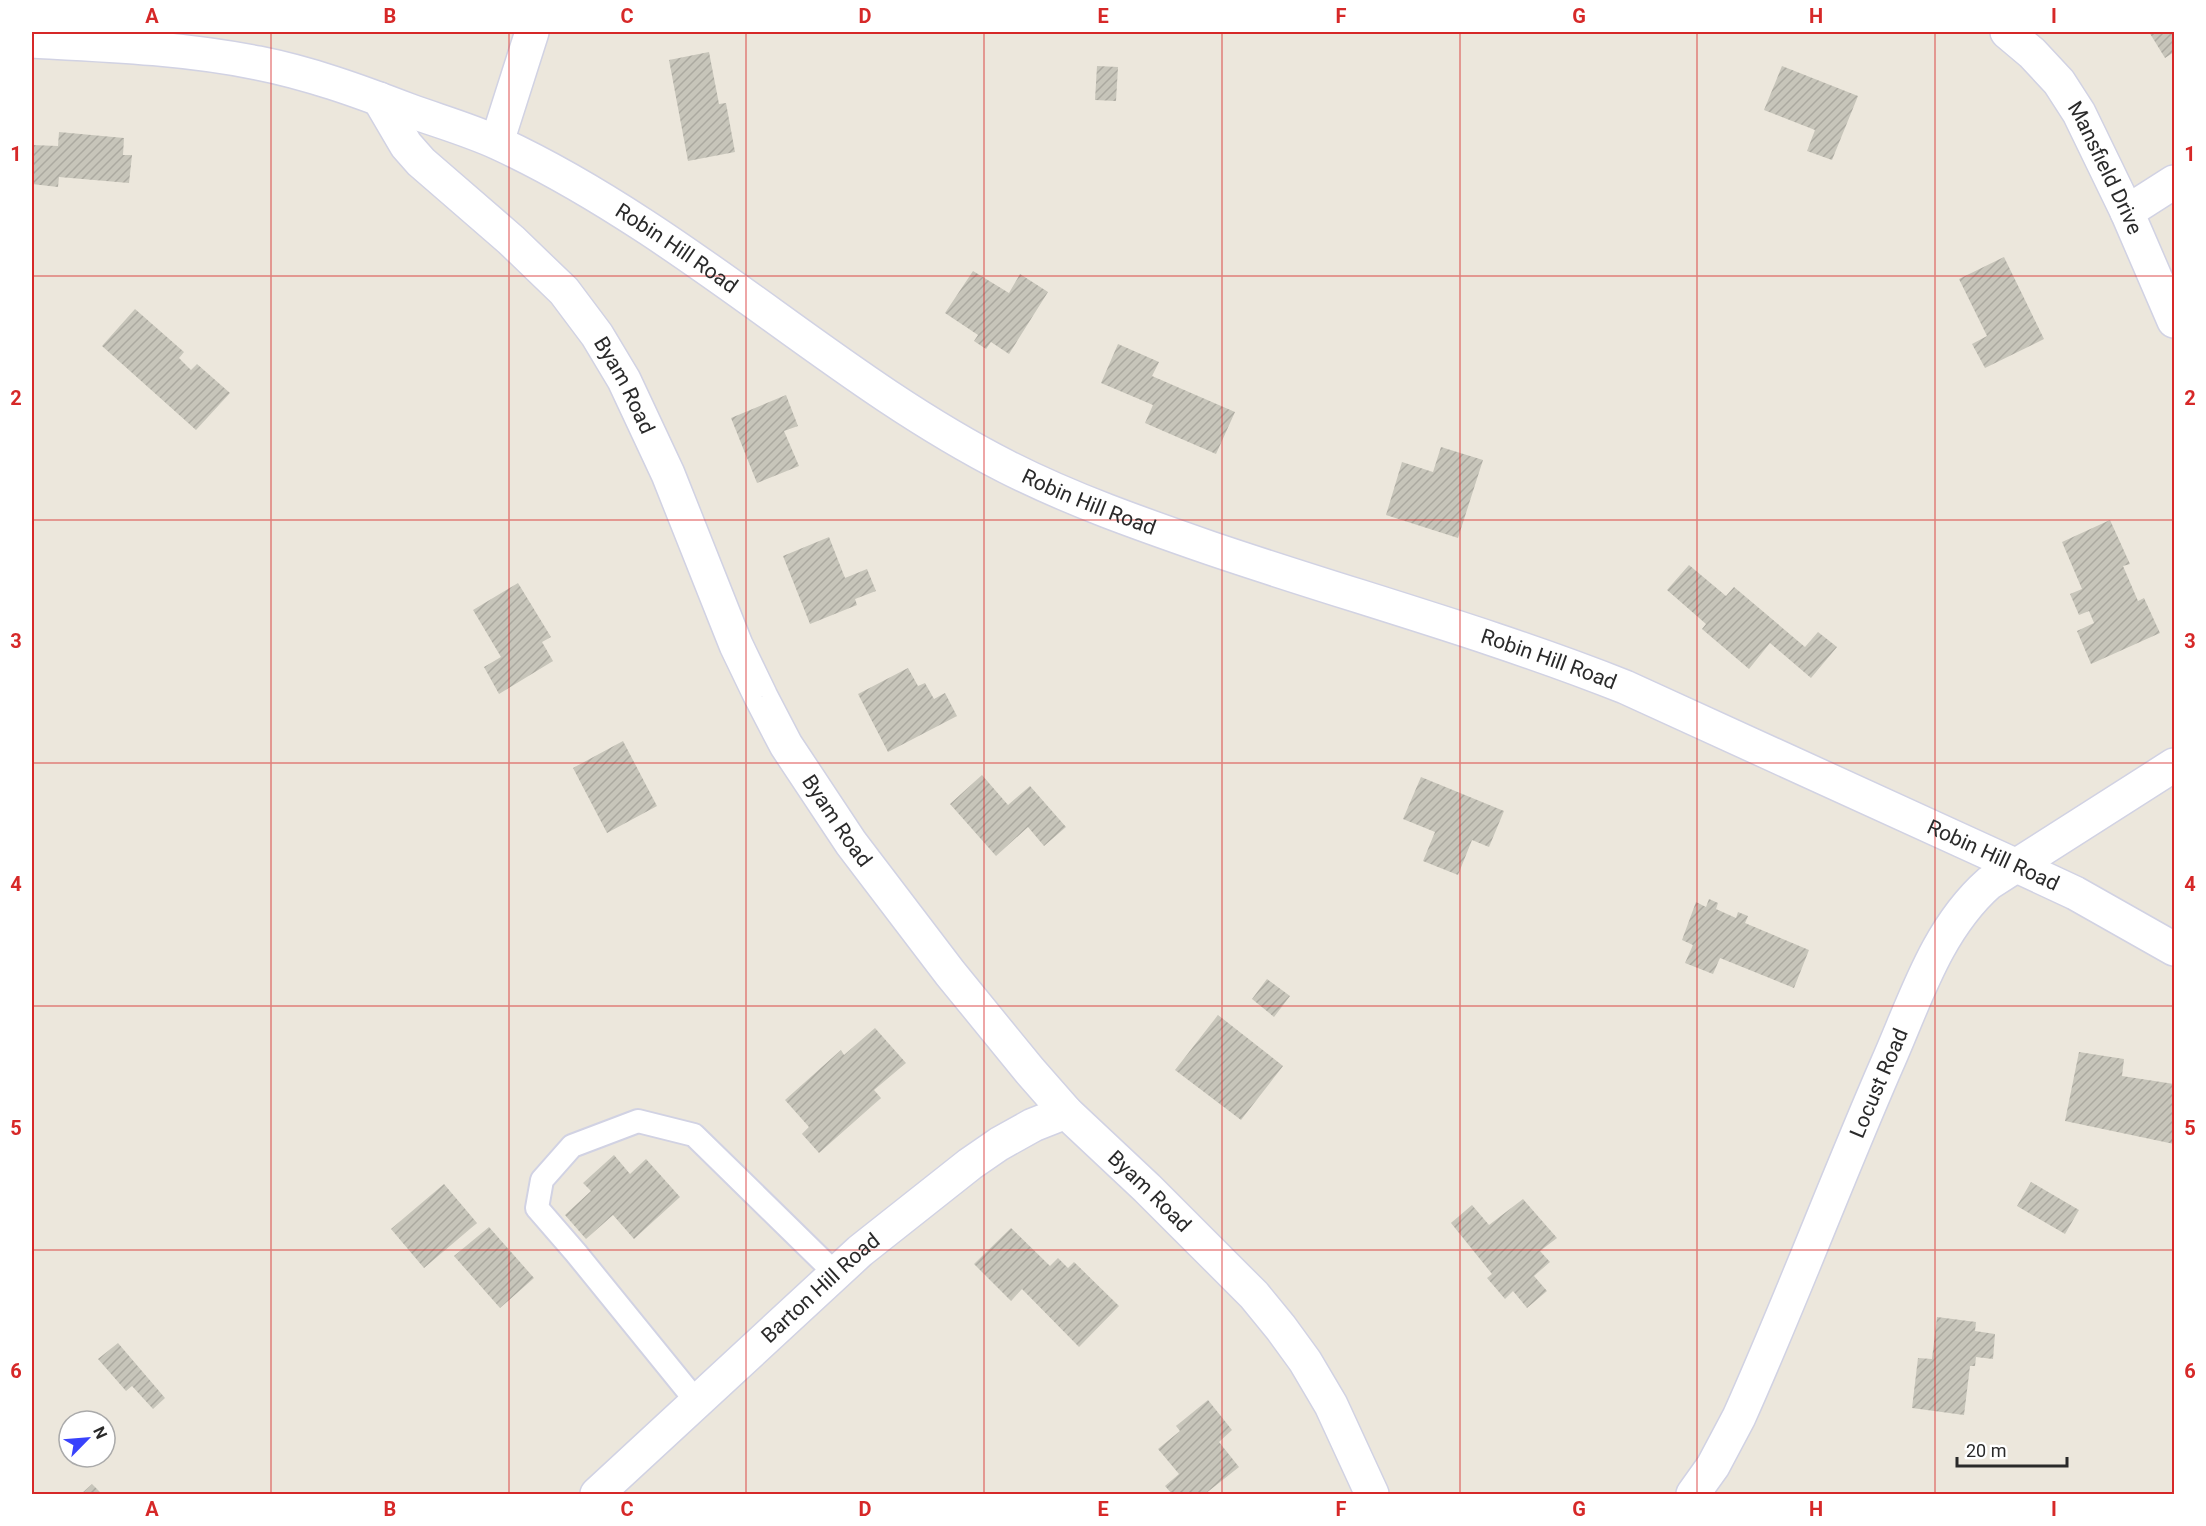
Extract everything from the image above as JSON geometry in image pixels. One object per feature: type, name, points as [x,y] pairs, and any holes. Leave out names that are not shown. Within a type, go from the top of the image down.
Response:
[{"type":"street","points":[[497,142],[532,32]]},
{"type":"street","name":"Mansfield Drive","points":[[2007,32],[2032,53],[2059,82],[2079,113],[2127,212],[2175,321]]},
{"type":"street","name":"Robin Hill Road","points":[[32,41],[156,48],[261,64],[379,99],[497,142],[596,195],[645,226],[907,409],[957,441],[1011,470],[1140,524],[1572,666],[1693,716],[2018,866],[2075,893],[2175,949]]},
{"type":"street","name":"Byam Road","points":[[379,99],[406,146],[564,291],[597,335],[624,380],[651,436],[736,645],[786,745],[845,834],[901,911],[1015,1053],[1066,1112],[1184,1224],[1254,1295],[1281,1328],[1305,1362],[1331,1406],[1372,1494]]},
{"type":"street","points":[[2127,212],[2175,182]]},
{"type":"street","name":"Locust Road","points":[[1693,1494],[1713,1466],[1748,1398],[1867,1110],[1938,947],[1955,920],[1971,899],[1989,883],[2175,765]]},
{"type":"street","name":"Barton Hill Road","points":[[597,1494],[860,1251],[970,1164],[999,1144],[1033,1125],[1066,1112]]},
{"type":"lane","points":[[697,1402],[537,1208],[542,1180],[572,1146],[638,1121],[694,1135],[835,1273]]},
{"type":"building","points":[[2149,32],[2174,32],[2174,52],[2165,58]]},
{"type":"building","points":[[709,52],[719,104],[726,103],[735,152],[688,161],[669,60]]},
{"type":"building","points":[[1097,66],[1118,67],[1116,101],[1095,100]]},
{"type":"building","points":[[1782,66],[1858,96],[1832,160],[1807,151],[1815,130],[1764,110]]},
{"type":"building","points":[[59,132],[124,138],[123,155],[132,155],[129,183],[59,177],[58,187],[32,184],[32,145],[58,146]]},
{"type":"building","points":[[2004,257],[2044,339],[1985,368],[1972,344],[1987,336],[1959,279]]},
{"type":"building","points":[[973,271],[1009,293],[1020,274],[1048,292],[1009,354],[991,342],[986,349],[974,341],[978,335],[945,313]]},
{"type":"building","points":[[135,309],[184,352],[179,358],[191,370],[197,364],[230,393],[196,430],[102,346]]},
{"type":"building","points":[[1118,344],[1159,362],[1152,376],[1235,412],[1216,454],[1145,423],[1153,405],[1101,383]]},
{"type":"building","points":[[786,395],[798,426],[784,431],[799,466],[757,483],[731,418]]},
{"type":"building","points":[[1441,447],[1483,460],[1458,538],[1386,515],[1402,462],[1433,472]]},
{"type":"building","points":[[2110,520],[2130,564],[2123,566],[2138,601],[2144,598],[2160,633],[2091,664],[2077,631],[2094,623],[2089,611],[2079,615],[2070,594],[2082,589],[2062,542]]},
{"type":"building","points":[[829,537],[845,578],[867,569],[876,591],[855,599],[857,605],[810,624],[783,556]]},
{"type":"building","points":[[1689,565],[1726,596],[1734,587],[1805,647],[1818,632],[1837,647],[1811,678],[1770,643],[1749,669],[1702,629],[1706,624],[1667,590]]},
{"type":"building","points":[[518,583],[551,637],[542,642],[553,661],[499,694],[484,667],[501,657],[473,610]]},
{"type":"building","points":[[908,668],[918,686],[925,683],[934,699],[945,693],[957,716],[888,752],[858,694]]},
{"type":"building","points":[[623,741],[657,806],[607,833],[573,768]]},
{"type":"building","points":[[982,775],[1008,805],[1030,786],[1066,827],[1044,846],[1028,827],[996,856],[950,804]]},
{"type":"building","points":[[1421,777],[1504,811],[1489,847],[1472,840],[1458,875],[1423,861],[1435,832],[1403,819]]},
{"type":"building","points":[[1709,899],[1718,903],[1716,909],[1736,918],[1738,912],[1748,916],[1745,923],[1809,950],[1794,988],[1720,958],[1713,974],[1685,963],[1693,945],[1682,940],[1696,902],[1706,907]]},
{"type":"building","points":[[1267,979],[1290,996],[1274,1017],[1252,999]]},
{"type":"building","points":[[1218,1015],[1283,1066],[1241,1120],[1175,1070]]},
{"type":"building","points":[[875,1028],[906,1063],[874,1090],[881,1098],[819,1153],[802,1134],[809,1127],[785,1100],[841,1050],[844,1055]]},
{"type":"building","points":[[2079,1052],[2124,1059],[2122,1076],[2174,1084],[2174,1144],[2065,1121]]},
{"type":"building","points":[[614,1155],[630,1174],[646,1159],[680,1197],[634,1239],[613,1215],[586,1239],[565,1215],[591,1191],[583,1183]]},
{"type":"building","points":[[2031,1182],[2079,1210],[2065,1234],[2017,1206]]},
{"type":"building","points":[[444,1184],[477,1223],[424,1268],[391,1229]]},
{"type":"building","points":[[1523,1199],[1557,1238],[1540,1251],[1550,1262],[1534,1276],[1547,1291],[1527,1308],[1513,1291],[1505,1299],[1487,1278],[1492,1274],[1451,1223],[1472,1205],[1489,1225]]},
{"type":"building","points":[[489,1227],[534,1278],[500,1308],[454,1256]]},
{"type":"building","points":[[1011,1228],[1050,1266],[1058,1258],[1068,1268],[1074,1262],[1119,1306],[1079,1347],[1022,1289],[1011,1301],[974,1264]]},
{"type":"building","points":[[1937,1317],[1976,1322],[1975,1331],[1995,1334],[1993,1359],[1976,1357],[1975,1366],[1970,1366],[1964,1415],[1912,1408],[1918,1358],[1932,1359]]},
{"type":"building","points":[[118,1343],[165,1398],[153,1409],[132,1386],[126,1391],[98,1359]]},
{"type":"building","points":[[1208,1400],[1232,1430],[1219,1442],[1239,1467],[1205,1494],[1172,1494],[1165,1486],[1179,1474],[1158,1449],[1180,1431],[1176,1426]]},
{"type":"building","points":[[92,1484],[102,1494],[81,1494]]}]
